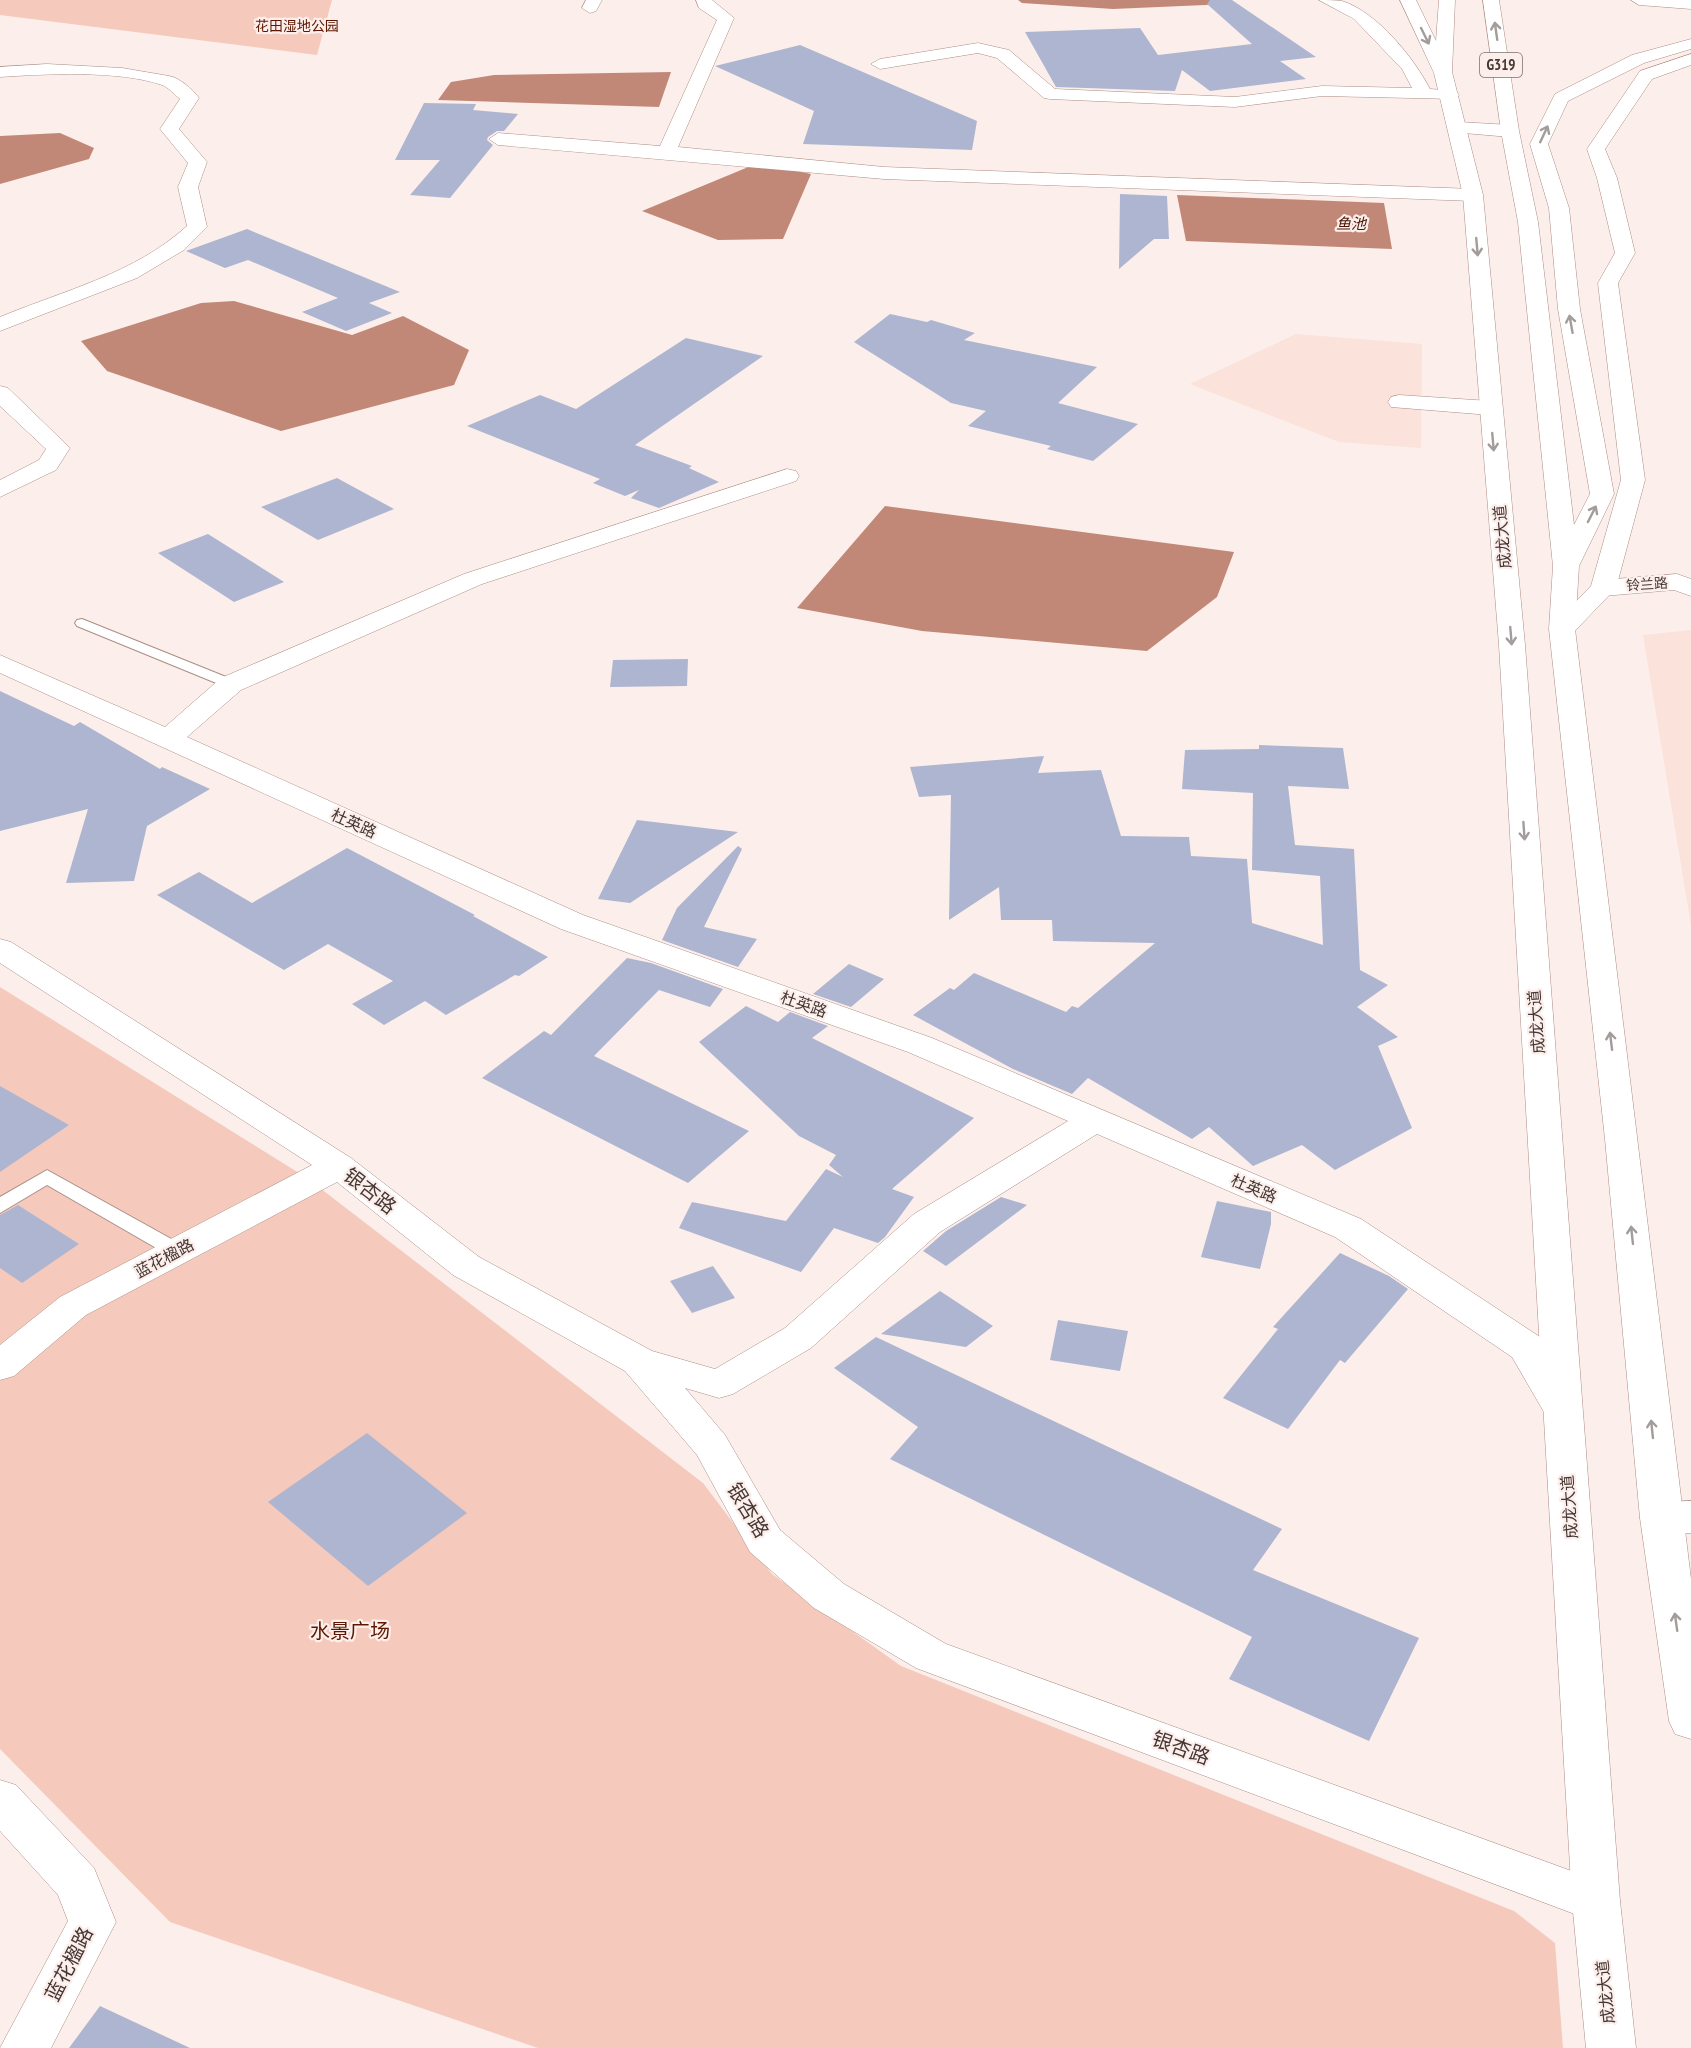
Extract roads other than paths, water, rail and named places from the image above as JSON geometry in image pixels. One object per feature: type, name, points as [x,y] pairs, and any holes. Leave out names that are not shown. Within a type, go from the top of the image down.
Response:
[{"type":"main road","points":[[667,152],[726,18],[705,5],[704,0]]},
{"type":"main road","points":[[1326,0],[1360,8],[1410,67],[1423,93]]},
{"type":"main road","points":[[1408,0],[1443,72]]},
{"type":"main road","name":"成龙大道","points":[[1447,0],[1443,72],[1459,128],[1473,195],[1512,645],[1596,1901],[1611,2048]]},
{"type":"main road","name":"G319","points":[[1491,0],[1510,130]]},
{"type":"main road","points":[[1640,0],[1691,4]]},
{"type":"main road","points":[[1566,566],[1602,494],[1569,309],[1559,208],[1539,144],[1561,98],[1638,59],[1691,44]]},
{"type":"main road","points":[[880,64],[978,48],[1003,54],[1050,94],[1235,102],[1322,91],[1450,95]]},
{"type":"main road","points":[[1563,629],[1602,588],[1633,480],[1608,283],[1625,253],[1607,178],[1596,149],[1646,75],[1691,60]]},
{"type":"main road","points":[[0,72],[47,69],[122,74],[169,81],[190,98],[169,129],[198,162],[188,187],[197,227],[183,243],[128,274],[0,325]]},
{"type":"main road","points":[[1459,128],[1510,130],[1528,222],[1566,566],[1563,629],[1622,1139],[1676,1518],[1691,1721]]},
{"type":"main road","points":[[498,140],[667,152],[884,173],[1473,195]]},
{"type":"main road","points":[[0,393],[58,448],[48,465],[0,490]]},
{"type":"main road","points":[[1399,402],[1490,408]]},
{"type":"main road","points":[[168,739],[231,684],[473,579],[787,476]]},
{"type":"main road","name":"铃兰路","points":[[1602,588],[1677,582],[1691,588]]},
{"type":"main road","name":"杜英路","points":[[0,663],[572,922],[920,1045],[1348,1228],[1526,1347],[1562,1409]]},
{"type":"main road","name":"银杏路","points":[[0,949],[339,1166],[466,1266],[639,1362],[711,1445],[765,1541],[830,1596],[931,1656],[1596,1901]]},
{"type":"main road","points":[[639,1362],[719,1384],[798,1338],[927,1223],[1095,1120]]},
{"type":"main road","name":"蓝花楹路","points":[[0,1366],[73,1306],[339,1166]]},
{"type":"main road","name":"蓝花楹路","points":[[0,1799],[77,1883],[92,1922],[25,2048]]},
{"type":"lane","points":[[82,624],[231,684]]},
{"type":"lane","points":[[0,1206],[47,1176],[177,1251]]},
{"type":"water","points":[[1018,0],[1232,0],[1228,4],[1113,9],[1022,3]]},
{"type":"water","points":[[671,72],[659,107],[438,100],[451,82],[494,75]]},
{"type":"water","points":[[60,133],[94,148],[89,159],[0,184],[0,136]]},
{"type":"water","points":[[758,163],[811,174],[783,239],[718,240],[642,211]]},
{"type":"water","name":"鱼池","points":[[1177,195],[1384,203],[1392,249],[1186,241]]},
{"type":"water","points":[[234,301],[352,335],[403,316],[469,350],[454,385],[281,431],[107,371],[81,341],[201,303]]},
{"type":"water","points":[[885,506],[1234,552],[1217,597],[1147,651],[922,631],[797,608]]},
{"type":"park label","name":"花田湿地公园","points":[[297,26]]},
{"type":"park label","name":"水景广场","points":[[350,1631]]}]
